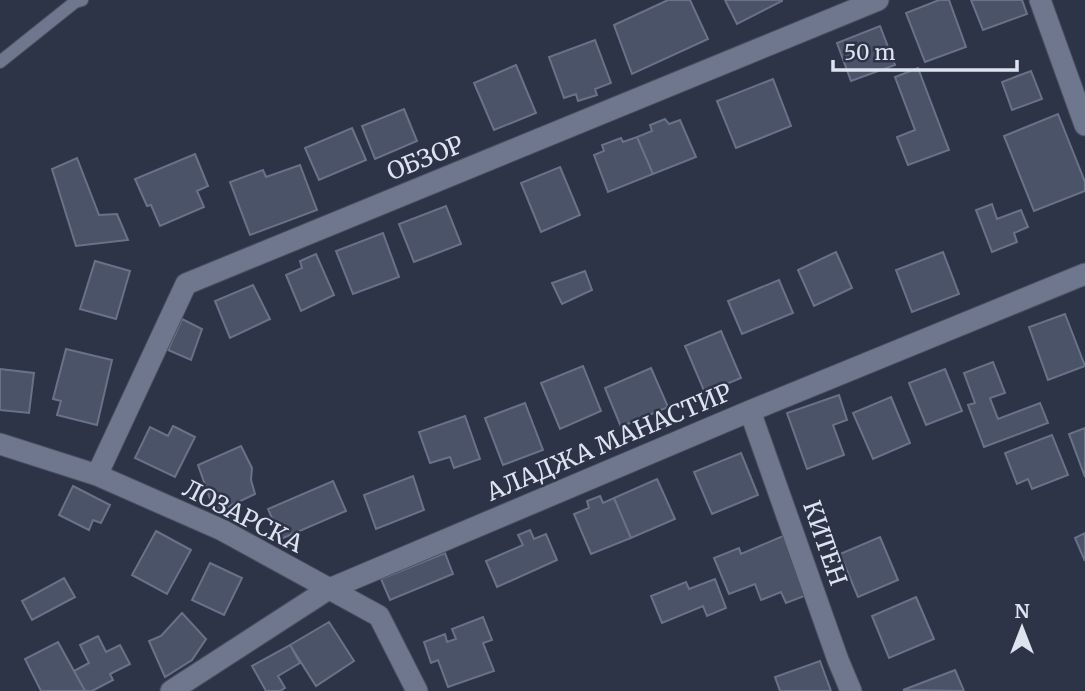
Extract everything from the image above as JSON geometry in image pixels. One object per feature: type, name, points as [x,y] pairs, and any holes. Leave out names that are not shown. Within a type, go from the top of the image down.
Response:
[{"type":"street","name":"ОБЗОР","points":[[97,475],[186,284],[878,0]]},
{"type":"street","points":[[1040,0],[1085,125]]},
{"type":"street","name":"АЛАДЖА МАНАСТИР","points":[[171,691],[327,590],[750,411],[1085,274]]},
{"type":"street","name":"КИТЕН","points":[[750,411],[851,691]]},
{"type":"street","name":"ЛОЗАРСКА","points":[[0,444],[97,475],[222,530],[379,617],[417,691]]},
{"type":"lane","points":[[0,62],[75,2],[82,0]]},
{"type":"building","points":[[668,0],[690,0],[708,39],[632,74],[614,25]]},
{"type":"building","points":[[725,0],[782,0],[782,1],[737,24]]},
{"type":"building","points":[[939,0],[949,0],[966,47],[925,62],[906,13]]},
{"type":"building","points":[[971,0],[1022,0],[1027,14],[983,30]]},
{"type":"building","points":[[880,26],[895,65],[851,81],[837,43]]},
{"type":"building","points":[[595,40],[611,83],[595,89],[597,95],[578,101],[576,94],[564,98],[549,57]]},
{"type":"building","points":[[516,65],[536,113],[494,130],[474,83]]},
{"type":"building","points":[[918,68],[949,150],[908,165],[897,137],[915,130],[895,77]]},
{"type":"building","points":[[1031,71],[1042,99],[1012,110],[1002,82]]},
{"type":"building","points":[[773,79],[791,126],[736,148],[717,101]]},
{"type":"building","points":[[404,109],[417,141],[375,159],[362,126]]},
{"type":"building","points":[[1058,114],[1085,182],[1085,191],[1034,211],[1004,136]]},
{"type":"building","points":[[665,119],[669,124],[680,120],[696,157],[653,174],[637,137],[652,131],[650,125]]},
{"type":"building","points":[[352,128],[366,160],[319,180],[305,148]]},
{"type":"building","points":[[637,137],[653,174],[608,192],[594,155],[604,151],[602,145],[621,138],[623,142]]},
{"type":"building","points":[[195,154],[208,186],[197,191],[204,207],[160,226],[135,179]]},
{"type":"building","points":[[77,158],[99,215],[117,214],[128,240],[76,246],[52,169]]},
{"type":"building","points":[[300,165],[317,210],[250,235],[230,182],[263,170],[266,177]]},
{"type":"building","points":[[560,167],[580,215],[541,232],[521,183]]},
{"type":"building","points":[[992,204],[997,219],[1021,210],[1028,227],[1014,233],[1017,242],[992,252],[976,210]]},
{"type":"building","points":[[446,206],[461,244],[414,262],[399,224]]},
{"type":"building","points":[[383,233],[399,277],[353,294],[336,251]]},
{"type":"building","points":[[836,252],[852,288],[814,306],[798,270]]},
{"type":"building","points":[[943,252],[959,294],[912,312],[896,270]]},
{"type":"building","points":[[316,254],[334,295],[301,311],[286,275],[302,268],[300,261]]},
{"type":"building","points":[[95,261],[130,271],[116,319],[80,309]]},
{"type":"building","points":[[585,271],[592,290],[562,304],[552,283]]},
{"type":"building","points":[[779,280],[793,313],[742,334],[728,301]]},
{"type":"building","points":[[253,285],[270,319],[230,338],[215,301]]},
{"type":"building","points":[[1065,314],[1085,366],[1048,380],[1029,327]]},
{"type":"building","points":[[182,319],[202,329],[191,360],[168,350]]},
{"type":"building","points":[[721,331],[741,378],[705,393],[685,346]]},
{"type":"building","points":[[66,349],[112,360],[97,425],[57,415],[61,401],[53,399]]},
{"type":"building","points":[[993,362],[1005,393],[990,398],[998,419],[1040,403],[1048,423],[984,447],[968,405],[975,403],[964,373]]},
{"type":"building","points":[[583,366],[601,411],[560,429],[541,383]]},
{"type":"building","points":[[651,368],[668,407],[621,427],[605,388]]},
{"type":"building","points":[[0,369],[34,373],[29,413],[0,410]]},
{"type":"building","points":[[945,369],[962,411],[926,425],[909,383]]},
{"type":"building","points":[[839,395],[847,420],[833,425],[844,455],[807,469],[787,413]]},
{"type":"building","points":[[891,397],[910,443],[873,459],[853,413]]},
{"type":"building","points":[[525,403],[543,450],[503,465],[485,418]]},
{"type":"building","points":[[465,416],[480,459],[454,468],[450,457],[430,463],[419,432]]},
{"type":"building","points":[[173,426],[195,437],[175,477],[135,458],[150,427],[168,436]]},
{"type":"building","points":[[1085,428],[1085,477],[1069,434]]},
{"type":"building","points":[[1052,435],[1068,475],[1032,489],[1028,479],[1017,484],[1005,453]]},
{"type":"building","points":[[241,446],[252,468],[251,480],[255,494],[215,513],[198,465]]},
{"type":"building","points":[[741,453],[758,495],[712,514],[694,472]]},
{"type":"building","points":[[413,476],[424,510],[376,529],[364,495]]},
{"type":"building","points":[[657,479],[675,519],[631,538],[614,498]]},
{"type":"building","points":[[333,481],[346,511],[281,539],[268,509]]},
{"type":"building","points":[[73,486],[110,505],[101,523],[93,520],[89,530],[59,515]]},
{"type":"building","points":[[600,496],[603,503],[614,498],[631,538],[591,554],[574,514],[589,508],[587,501]]},
{"type":"building","points":[[530,530],[534,539],[546,534],[557,560],[497,587],[486,561],[523,545],[518,535]]},
{"type":"building","points":[[156,531],[191,550],[167,594],[132,575]]},
{"type":"building","points":[[1085,533],[1085,561],[1075,538]]},
{"type":"building","points":[[783,536],[807,595],[786,603],[781,592],[761,600],[755,584],[729,594],[714,558],[739,548],[741,554]]},
{"type":"building","points":[[880,537],[898,580],[858,597],[840,554]]},
{"type":"building","points":[[445,553],[453,574],[390,600],[381,579]]},
{"type":"building","points":[[210,563],[242,578],[224,615],[192,600]]},
{"type":"building","points":[[64,578],[75,597],[32,620],[22,601]]},
{"type":"building","points":[[715,579],[726,608],[707,616],[703,606],[662,623],[651,596],[686,582],[689,589]]},
{"type":"building","points":[[916,597],[934,639],[889,658],[872,616]]},
{"type":"building","points":[[182,613],[206,639],[192,660],[165,677],[149,641],[161,636]]},
{"type":"building","points":[[483,617],[492,640],[483,643],[494,671],[448,687],[438,660],[431,663],[424,642],[445,634],[447,642],[456,639],[452,629]]},
{"type":"building","points":[[329,622],[354,661],[316,686],[290,645]]},
{"type":"building","points":[[98,636],[106,652],[120,645],[130,664],[110,674],[113,680],[92,691],[85,691],[74,671],[89,663],[80,645]]},
{"type":"building","points":[[58,642],[85,691],[41,691],[25,659]]},
{"type":"building","points":[[290,645],[300,663],[278,676],[285,688],[280,691],[266,691],[252,666]]},
{"type":"building","points":[[820,661],[831,691],[780,691],[775,677]]},
{"type":"building","points":[[955,670],[964,691],[903,690]]}]
